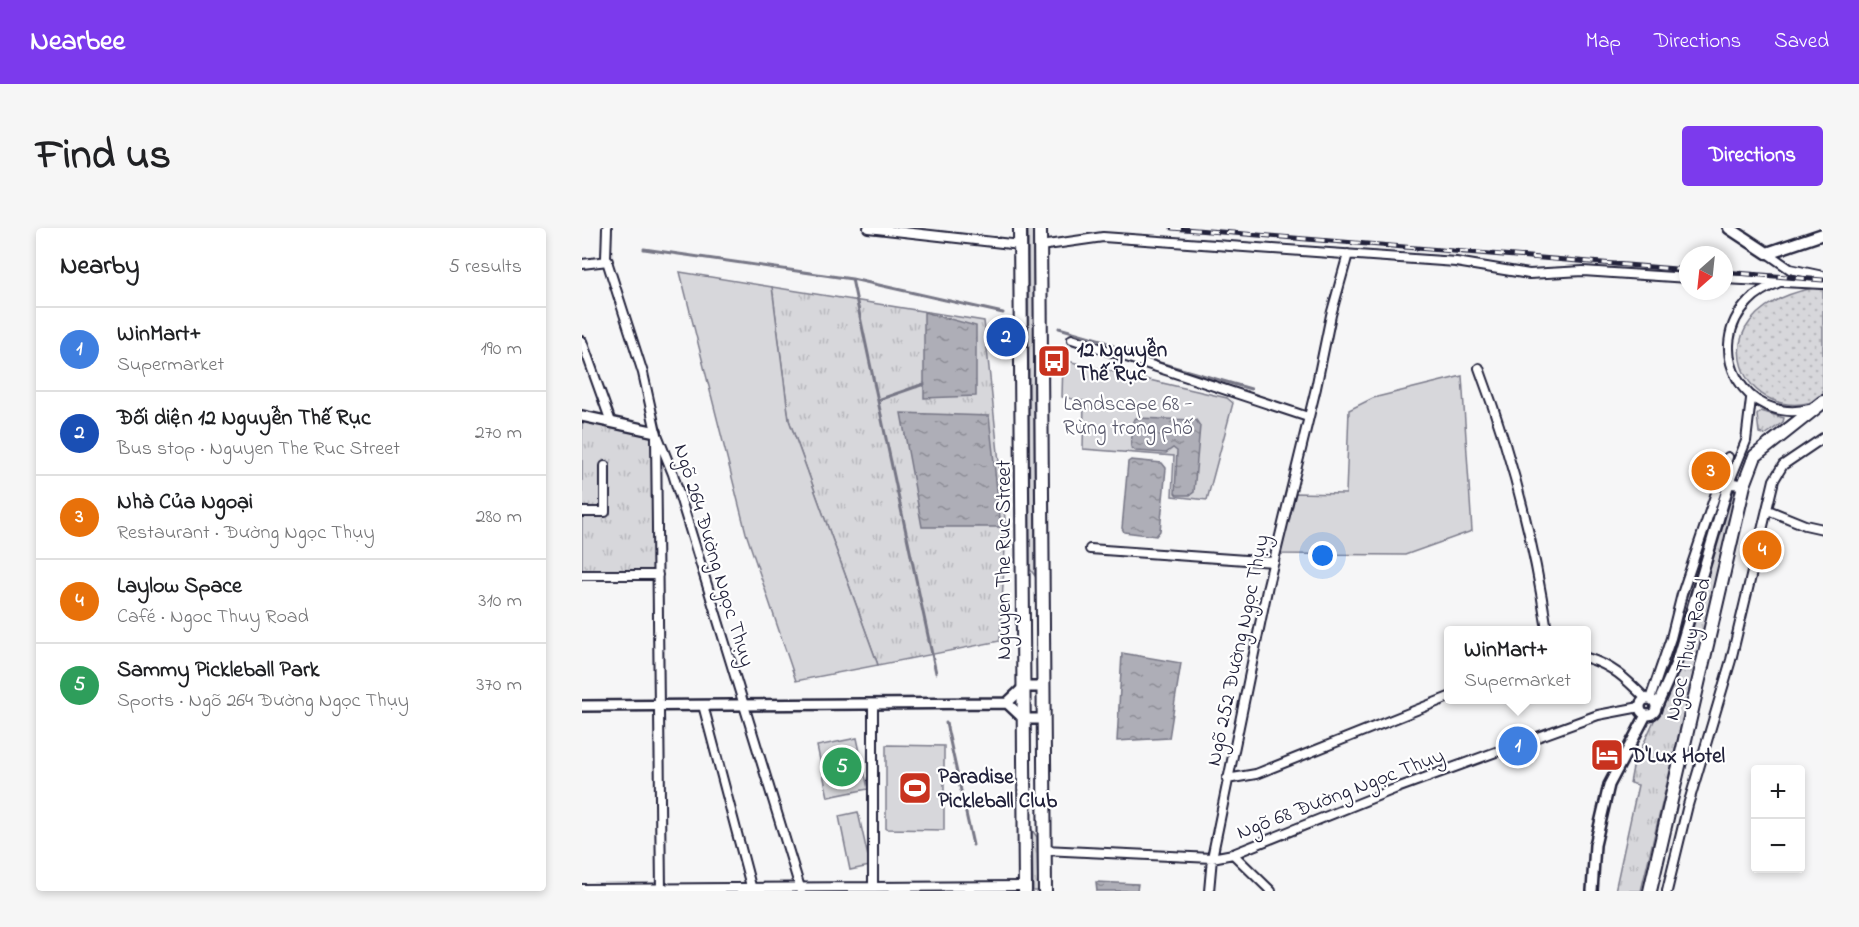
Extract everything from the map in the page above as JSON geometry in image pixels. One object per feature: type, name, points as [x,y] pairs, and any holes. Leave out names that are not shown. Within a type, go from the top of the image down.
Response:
[{"type":"main road","name":"Nguyen The Ruc Street","points":[[1020,228],[1025,888]]},
{"type":"main road","name":"Nguyen The Ruc Street","points":[[1040,228],[1045,891]]},
{"type":"main road","points":[[1729,228],[1767,253],[1823,234]]},
{"type":"main road","points":[[1755,456],[1820,405]]},
{"type":"main road","name":"Ngoc Thuy Road","points":[[1650,891],[1744,485],[1755,456]]},
{"type":"street","name":"Ngõ 264 Đường Ngọc Thụy","points":[[607,228],[605,248],[608,261],[643,373],[656,432],[673,474],[801,889]]},
{"type":"street","points":[[868,228],[1020,245]]},
{"type":"street","points":[[1040,246],[1103,237],[1465,263],[1545,275],[1583,272],[1679,277]]},
{"type":"street","points":[[1767,253],[1790,269],[1819,280]]},
{"type":"street","name":"Ngõ 252 Đường Ngọc Thụy","points":[[1209,891],[1212,858],[1227,778],[1274,562],[1348,254]]},
{"type":"street","points":[[582,264],[608,261]]},
{"type":"street","points":[[1733,279],[1780,282],[1819,280]]},
{"type":"street","points":[[1780,282],[1750,299],[1733,326],[1730,338],[1733,372],[1751,399],[1780,412],[1793,413],[1820,405]]},
{"type":"street","points":[[1072,339],[1308,417]]},
{"type":"street","points":[[582,341],[612,422]]},
{"type":"street","points":[[1479,368],[1503,436],[1520,499],[1539,577],[1546,626]]},
{"type":"street","points":[[1744,485],[1729,483],[1746,441],[1751,399]]},
{"type":"street","points":[[582,416],[656,432],[661,890]]},
{"type":"street","name":"Ngoc Thuy Road","points":[[1667,891],[1688,805],[1731,660],[1774,480],[1783,465],[1823,438]]},
{"type":"street","points":[[1746,441],[1755,456]]},
{"type":"street","points":[[1647,706],[1728,457]]},
{"type":"street","points":[[582,512],[605,512],[605,466]]},
{"type":"street","name":"Ngoc Thuy Road","points":[[1592,891],[1595,845],[1610,785],[1647,706],[1676,663],[1729,483]]},
{"type":"street","points":[[1768,510],[1805,525],[1823,529]]},
{"type":"street","points":[[1090,549],[1274,562]]},
{"type":"street","points":[[582,576],[658,575]]},
{"type":"street","points":[[1591,659],[1604,663],[1622,673],[1647,706]]},
{"type":"street","points":[[582,706],[1007,703],[1024,687],[1043,687]]},
{"type":"street","points":[[1227,778],[1256,774],[1444,699]]},
{"type":"street","points":[[1007,703],[1024,719],[1044,719]]},
{"type":"street","points":[[873,704],[873,887]]},
{"type":"street","points":[[703,705],[752,889]]},
{"type":"street","name":"Ngõ 68 Đường Ngọc Thụy","points":[[1044,850],[1212,858],[1233,854],[1397,788],[1598,715],[1647,706]]},
{"type":"street","points":[[1233,854],[1271,891]]},
{"type":"street","points":[[582,889],[1025,888]]},
{"type":"green space","points":[[1028,228],[1033,228],[1035,576],[1030,569]]},
{"type":"green space","points":[[680,272],[772,287],[789,420],[878,665],[796,681],[746,533]]},
{"type":"green space","points":[[772,287],[984,321],[1006,528],[1000,641],[878,665],[789,420]]},
{"type":"green space","points":[[1813,288],[1823,289],[1823,398],[1795,404],[1771,399],[1752,385],[1742,366],[1740,343],[1750,321],[1774,302]]},
{"type":"green space","name":"Landscape 68 - Rừng trong phố","points":[[1063,360],[1227,398],[1233,403],[1207,500],[1172,496],[1174,456],[1083,449],[1084,401],[1062,397]]},
{"type":"green space","points":[[1462,376],[1472,531],[1405,555],[1279,554],[1293,493],[1346,494],[1349,410],[1373,398]]},
{"type":"green space","points":[[1761,411],[1784,418],[1783,422],[1765,435],[1759,433],[1757,415]]},
{"type":"green space","points":[[582,414],[656,432],[658,575],[582,575]]},
{"type":"green space","points":[[1733,490],[1737,493],[1641,891],[1615,891],[1638,785],[1630,783],[1633,767],[1667,692]]},
{"type":"green space","points":[[857,738],[868,789],[828,797],[817,746]]},
{"type":"green space","name":"Paradise Pickleball Club","points":[[886,745],[944,746],[944,830],[886,829]]},
{"type":"green space","points":[[858,812],[870,866],[850,870],[839,816]]},
{"type":"green space","points":[[1032,830],[1037,837],[1038,891],[1033,891]]},
{"type":"water","points":[[924,312],[976,326],[976,396],[924,398]]},
{"type":"water","points":[[901,413],[989,416],[1001,527],[922,527]]},
{"type":"water","points":[[1136,418],[1196,420],[1200,426],[1194,492],[1190,495],[1175,493],[1177,451],[1173,448],[1166,453],[1136,451],[1131,447],[1133,421]]},
{"type":"water","points":[[1131,460],[1162,463],[1166,468],[1160,531],[1156,536],[1124,532],[1122,528],[1128,462]]},
{"type":"water","points":[[1122,653],[1181,663],[1169,738],[1117,741]]},
{"type":"water","points":[[1096,882],[1138,884],[1137,891],[1097,891]]},
{"type":"waterway","points":[[644,249],[852,279],[1003,313]]},
{"type":"waterway","points":[[852,279],[936,673]]},
{"type":"waterway","points":[[1059,328],[1101,340],[1132,355],[1251,389]]},
{"type":"waterway","points":[[878,400],[924,384]]},
{"type":"waterway","points":[[946,723],[973,845]]},
{"type":"railway","points":[[1172,228],[1679,269]]},
{"type":"railway","points":[[1733,273],[1823,280]]},
{"type":"place","name":"Đối diện 12 Nguyễn Thế Rục","points":[[1006,337]]},
{"type":"place","name":"12 Nguyễn Thế Rục","points":[[1054,361]]},
{"type":"place","name":"Nhà Của Ngoại","points":[[1711,471]]},
{"type":"place","name":"Laylow Space","points":[[1762,550]]},
{"type":"place","name":"WinMart+","points":[[1518,746]]},
{"type":"place","name":"D'Lux Hotel","points":[[1607,755]]},
{"type":"place","name":"Sammy Pickleball Park","points":[[842,767]]},
{"type":"place","name":"Paradise Pickleball Club","points":[[915,788]]}]
